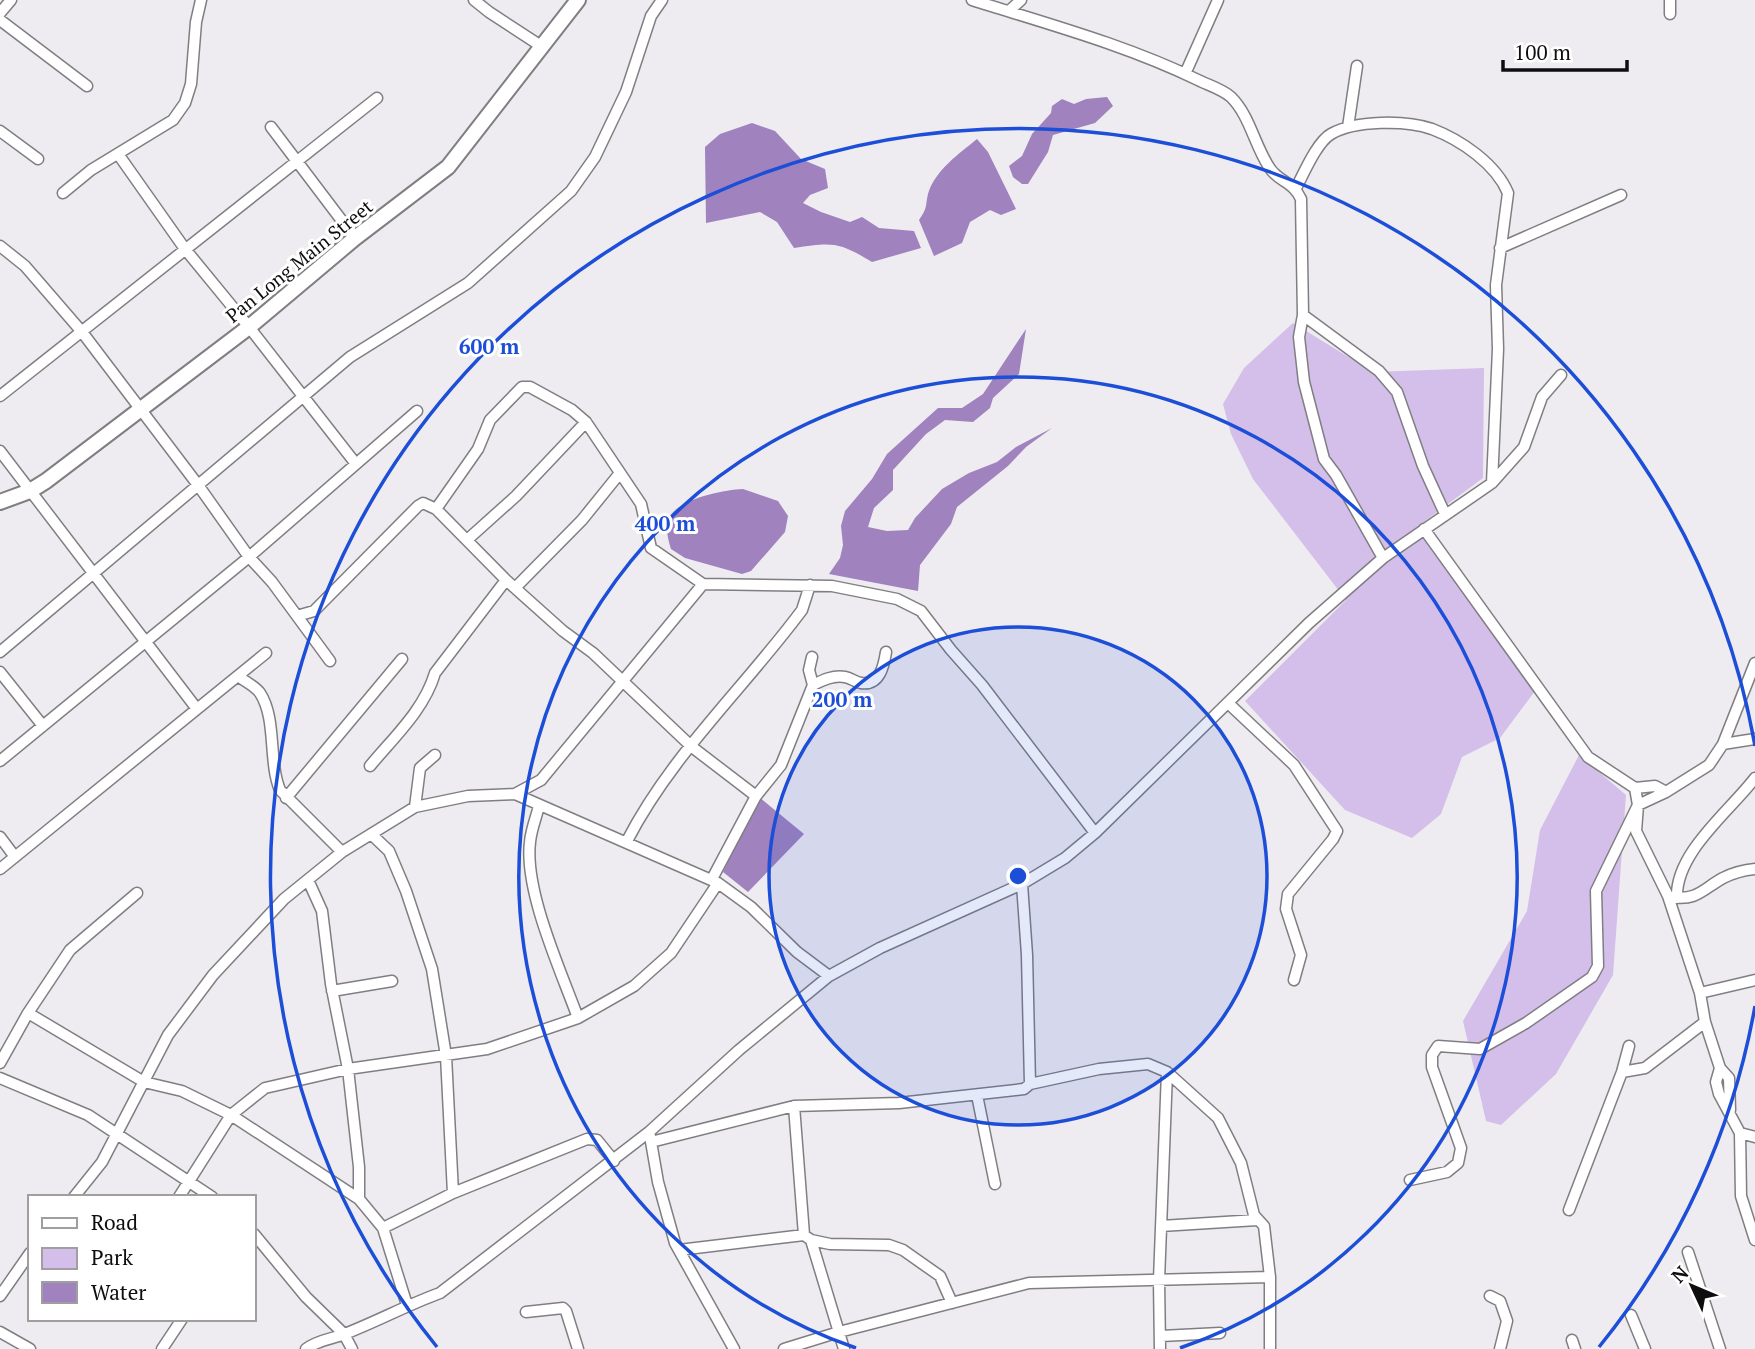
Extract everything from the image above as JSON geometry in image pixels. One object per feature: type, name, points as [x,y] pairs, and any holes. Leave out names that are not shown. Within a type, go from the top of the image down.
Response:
[{"type":"street","points":[[0,13],[11,0]]},
{"type":"street","points":[[63,193],[91,170],[173,120],[186,103],[191,84],[196,22],[201,0]]},
{"type":"street","points":[[474,0],[541,46]]},
{"type":"street","name":"Pan Long Main Street","points":[[0,502],[30,491],[141,410],[448,167],[578,0]]},
{"type":"street","points":[[0,652],[350,357],[468,283],[571,191],[595,157],[626,92],[651,16],[662,0]]},
{"type":"street","points":[[972,0],[1108,44],[1185,74],[1224,92],[1246,117],[1269,167],[1277,177],[1296,188],[1301,199],[1303,315],[1299,337],[1304,382],[1324,459],[1384,558]]},
{"type":"street","points":[[1009,11],[1021,0]]},
{"type":"street","points":[[1185,74],[1219,0]]},
{"type":"street","points":[[1670,0],[1670,14]]},
{"type":"street","points":[[0,20],[87,86]]},
{"type":"street","points":[[1348,127],[1357,66]]},
{"type":"street","points":[[0,396],[377,98]]},
{"type":"street","points":[[1296,188],[1329,135],[1365,123],[1430,128],[1463,144],[1495,172],[1508,193],[1496,285],[1498,349],[1492,483]]},
{"type":"street","points":[[271,127],[355,238]]},
{"type":"street","points":[[0,131],[38,159]]},
{"type":"street","points":[[118,154],[185,249],[356,464]]},
{"type":"street","points":[[1500,248],[1621,195]]},
{"type":"street","points":[[0,246],[25,266],[82,332],[198,485],[249,558],[272,582],[330,661]]},
{"type":"street","points":[[1303,315],[1379,371],[1397,393],[1423,466],[1446,514]]},
{"type":"street","points":[[306,1349],[440,1293],[614,1161],[650,1137],[739,1050],[829,976],[880,948],[1022,884],[1065,858],[1095,833],[1309,623],[1384,558],[1492,483],[1524,447],[1542,397],[1561,374]]},
{"type":"street","points":[[436,509],[478,449],[490,420],[522,387],[530,387],[572,410],[586,422],[641,504],[651,548],[703,584],[832,586],[897,599],[921,611],[982,685],[1095,833]]},
{"type":"street","points":[[0,761],[249,558],[417,411]]},
{"type":"street","points":[[467,540],[516,496],[586,422]]},
{"type":"street","points":[[0,451],[197,709]]},
{"type":"street","points":[[515,588],[582,520],[620,473]]},
{"type":"street","points":[[297,616],[314,611],[423,503],[436,509],[506,580],[562,631],[593,653],[692,747],[756,796]]},
{"type":"street","points":[[1424,529],[1588,757],[1635,788],[1655,786],[1666,792]]},
{"type":"street","points":[[370,766],[421,705],[430,691],[435,673],[506,580]]},
{"type":"street","points":[[76,1195],[102,1162],[168,1035],[213,975],[284,899],[342,852],[415,807],[468,796],[515,794],[541,780],[703,584]]},
{"type":"street","points":[[626,841],[638,819],[681,758],[802,610],[810,586]]},
{"type":"street","points":[[813,685],[831,677],[846,677],[861,683],[874,680],[883,670],[886,652]]},
{"type":"street","points":[[0,869],[266,653]]},
{"type":"street","points":[[179,1195],[231,1115],[265,1088],[348,1069],[486,1049],[578,1018],[634,986],[671,953],[715,881],[756,796],[781,765],[813,685],[809,670],[812,657]]},
{"type":"street","points":[[286,798],[402,659]]},
{"type":"street","points":[[1410,1180],[1447,1172],[1458,1163],[1461,1148],[1432,1068],[1432,1055],[1438,1046],[1480,1049],[1526,1023],[1592,977],[1598,966],[1596,891],[1638,805],[1666,792],[1709,765],[1723,744],[1755,663]]},
{"type":"street","points":[[0,672],[43,726]]},
{"type":"street","points":[[238,676],[259,691],[265,705],[276,781],[286,798],[342,852]]},
{"type":"street","points":[[1228,703],[1294,765],[1337,831],[1288,894],[1286,909],[1301,955],[1294,980]]},
{"type":"street","points":[[1723,744],[1752,742]]},
{"type":"street","points":[[415,807],[420,768],[435,755]]},
{"type":"street","points":[[1673,897],[1696,843],[1737,801],[1755,778]]},
{"type":"street","points":[[1635,788],[1638,805],[1636,831],[1673,897],[1700,993],[1705,1022],[1720,1068],[1716,1082],[1719,1094],[1740,1133],[1741,1196],[1755,1240]]},
{"type":"street","points":[[515,794],[715,881],[751,907],[797,952],[829,976]]},
{"type":"street","points":[[539,806],[530,841],[529,863],[541,919],[578,1018]]},
{"type":"street","points":[[371,834],[389,851],[406,891],[432,968],[446,1056],[453,1193]]},
{"type":"street","points":[[0,837],[15,857]]},
{"type":"street","points":[[1673,897],[1698,896],[1723,878],[1755,869]]},
{"type":"street","points":[[308,880],[323,911],[332,990],[348,1069],[359,1167],[359,1199]]},
{"type":"street","points":[[1022,884],[1027,955],[1030,1084]]},
{"type":"street","points":[[0,1063],[27,1013],[70,950],[137,893]]},
{"type":"street","points":[[332,990],[392,981]]},
{"type":"street","points":[[1700,993],[1755,981]]},
{"type":"street","points":[[27,1013],[144,1082],[182,1091],[231,1115],[359,1199],[383,1228],[407,1305]]},
{"type":"street","points":[[1622,1072],[1646,1068],[1705,1022]]},
{"type":"street","points":[[1569,1210],[1622,1072],[1629,1046]]},
{"type":"street","points":[[650,1137],[794,1106],[900,1103],[977,1095],[1024,1089],[1030,1084],[1099,1069],[1148,1064],[1167,1072],[1218,1118],[1241,1163],[1257,1220],[1264,1226],[1270,1277],[1270,1349]]},
{"type":"street","points":[[1160,1349],[1159,1280],[1167,1072]]},
{"type":"street","points":[[0,1078],[88,1115],[209,1195]]},
{"type":"street","points":[[977,1095],[995,1184]]},
{"type":"street","points":[[794,1106],[807,1238],[844,1349]]},
{"type":"street","points":[[1740,1133],[1755,1137]]},
{"type":"street","points":[[650,1137],[667,1218],[679,1250],[734,1349]]},
{"type":"street","points":[[383,1228],[453,1193],[587,1139],[597,1140],[614,1161]]},
{"type":"street","points":[[1161,1226],[1257,1220]]},
{"type":"street","points":[[256,1236],[306,1297],[344,1334],[352,1349]]},
{"type":"street","points":[[679,1250],[807,1238],[830,1244],[889,1245],[903,1250],[940,1276],[952,1303]]},
{"type":"street","points":[[1688,1252],[1720,1349]]},
{"type":"street","points":[[0,1296],[28,1256]]},
{"type":"street","points":[[784,1349],[1028,1283],[1270,1277]]},
{"type":"street","points":[[1490,1296],[1500,1301],[1507,1321],[1500,1349]]},
{"type":"street","points":[[526,1312],[563,1308],[578,1349]]},
{"type":"street","points":[[1631,1315],[1645,1349]]},
{"type":"street","points":[[162,1349],[182,1321]]},
{"type":"street","points":[[0,1332],[30,1349]]},
{"type":"street","points":[[1161,1336],[1220,1333]]},
{"type":"green space","points":[[1293,323],[1373,372],[1484,368],[1483,478],[1417,527],[1538,687],[1500,738],[1462,757],[1441,814],[1412,838],[1345,810],[1245,701],[1346,600],[1253,479],[1231,434],[1223,404],[1244,368]]},
{"type":"green space","points":[[1579,755],[1626,795],[1613,975],[1556,1074],[1501,1125],[1486,1121],[1463,1021],[1527,911],[1540,830]]},
{"type":"water","points":[[1107,97],[1113,106],[1095,123],[1053,135],[1048,152],[1028,184],[1022,184],[1013,177],[1009,166],[1022,156],[1032,134],[1051,113],[1052,106],[1062,99],[1074,104],[1086,99]]},
{"type":"water","points":[[752,123],[775,131],[801,159],[825,169],[828,188],[810,195],[803,203],[850,222],[862,217],[879,228],[914,231],[921,248],[872,262],[835,245],[794,248],[777,222],[760,212],[706,223],[705,147],[720,134]]},
{"type":"water","points":[[977,139],[988,152],[1016,209],[1001,215],[990,210],[970,222],[962,243],[934,256],[919,220],[925,209],[931,185],[955,157]]},
{"type":"water","points":[[1026,329],[1019,374],[993,398],[990,408],[973,422],[945,420],[926,434],[893,470],[893,490],[874,508],[868,527],[887,531],[908,530],[915,518],[942,489],[969,473],[997,462],[1016,447],[1052,428],[957,507],[951,524],[920,565],[918,591],[829,574],[840,558],[843,545],[841,526],[845,511],[872,479],[887,454],[938,408],[962,408],[983,394]]},
{"type":"water","points":[[743,489],[778,501],[788,516],[785,532],[751,571],[742,574],[685,558],[671,549],[667,523],[676,510],[704,496]]},
{"type":"water","points":[[759,797],[804,834],[748,892],[723,872]]}]
